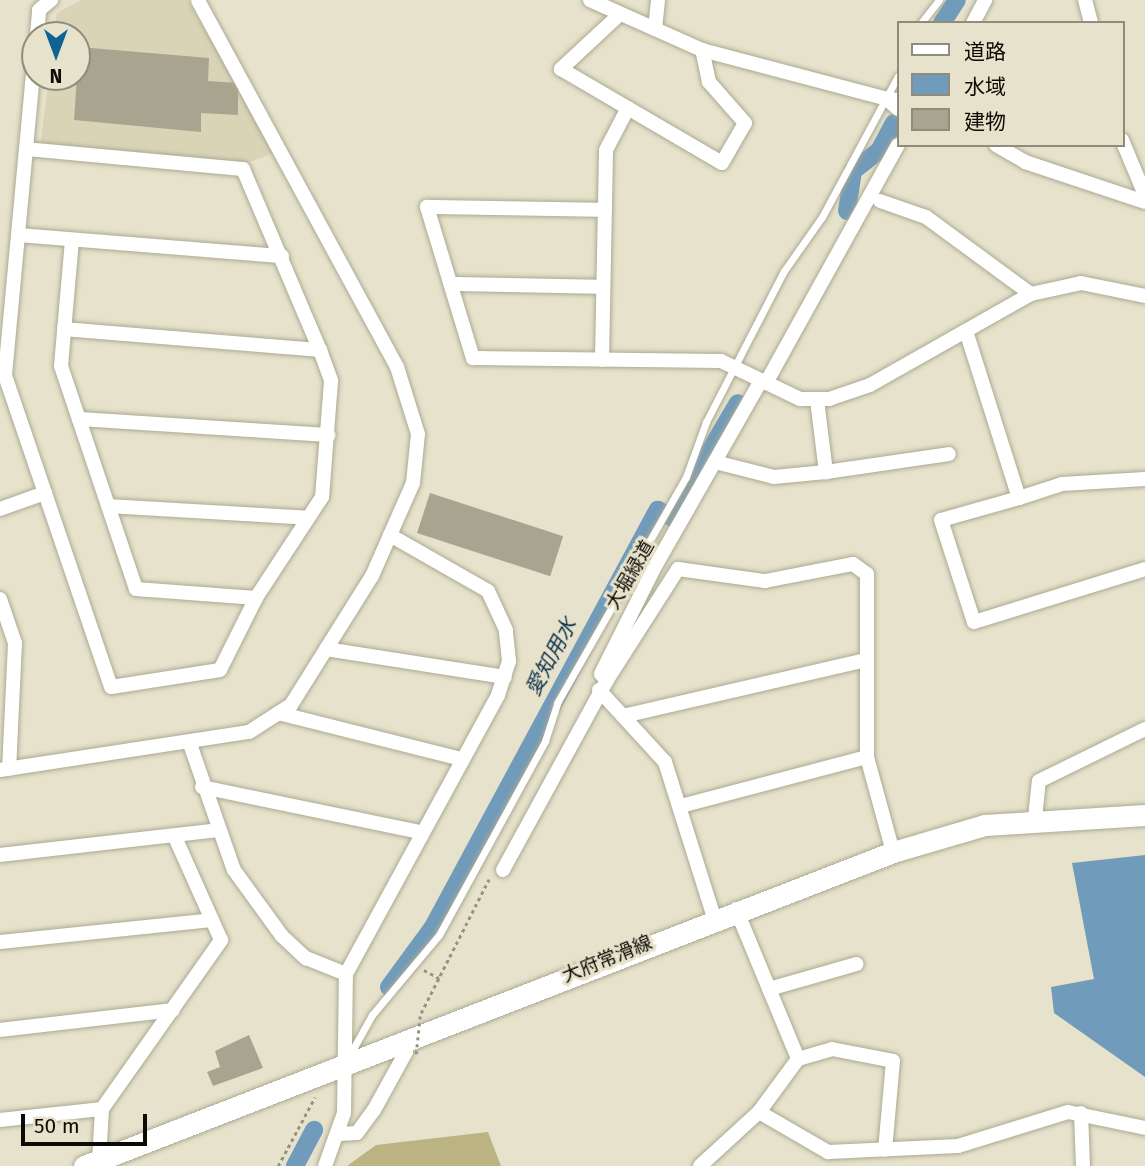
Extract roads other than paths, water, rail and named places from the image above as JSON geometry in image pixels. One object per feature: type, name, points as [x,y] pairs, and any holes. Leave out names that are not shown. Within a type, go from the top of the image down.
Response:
[{"type":"main road","name":"大府常滑線","points":[[91,1163],[344,1065],[410,1047],[714,917],[893,852],[985,825],[1034,818],[1145,815]]},
{"type":"street","points":[[38,21],[39,10],[51,0]]},
{"type":"street","points":[[0,600],[15,643],[7,682],[4,770],[190,744],[249,732],[291,705],[390,535],[413,483],[414,410],[348,268],[198,0]]},
{"type":"street","points":[[590,0],[702,50],[894,103]]},
{"type":"street","points":[[655,29],[658,0]]},
{"type":"street","points":[[975,21],[985,0]]},
{"type":"street","points":[[1085,0],[1090,21]]},
{"type":"street","points":[[620,14],[561,69],[723,163],[745,122],[709,82],[702,50]]},
{"type":"street","points":[[26,149],[243,169],[320,350],[331,381],[323,497],[256,598],[220,670],[111,687],[5,375],[19,235],[26,149],[31,91]]},
{"type":"street","points":[[602,360],[606,149],[628,108]]},
{"type":"street","points":[[1124,145],[1145,195]]},
{"type":"street","points":[[714,917],[665,762],[623,716],[603,685],[601,674],[647,581],[719,463],[897,147]]},
{"type":"street","points":[[1000,147],[1036,166],[1145,202]]},
{"type":"street","points":[[880,201],[926,216],[1031,295]]},
{"type":"street","points":[[605,210],[427,207],[473,358],[709,360],[817,400],[870,385],[1031,295],[1081,283],[1145,296]]},
{"type":"street","points":[[19,235],[282,256]]},
{"type":"street","points":[[72,240],[61,366],[136,589],[256,598]]},
{"type":"street","points":[[451,284],[603,287]]},
{"type":"street","points":[[64,329],[320,350]]},
{"type":"street","points":[[966,331],[1019,498]]},
{"type":"street","points":[[817,400],[826,472]]},
{"type":"street","points":[[79,419],[328,435]]},
{"type":"street","points":[[719,463],[774,477],[949,454]]},
{"type":"street","points":[[1145,479],[1062,484],[941,520],[974,622],[1145,569]]},
{"type":"street","points":[[0,509],[45,494]]},
{"type":"street","points":[[108,506],[308,518]]},
{"type":"street","points":[[326,1166],[339,1134],[346,1092],[346,974],[505,677],[506,630],[488,591],[390,535]]},
{"type":"street","points":[[498,870],[603,685],[678,569],[765,581],[853,564],[867,574],[862,661],[867,757],[893,852]]},
{"type":"street","points":[[326,649],[505,677]]},
{"type":"street","points":[[623,716],[862,661]]},
{"type":"street","points":[[278,713],[461,759]]},
{"type":"street","points":[[1034,818],[1039,780],[1145,729]]},
{"type":"street","points":[[190,744],[202,787],[234,870],[282,936],[306,958],[346,974]]},
{"type":"street","points":[[681,806],[867,757]]},
{"type":"street","points":[[202,787],[420,832]]},
{"type":"street","points":[[0,855],[218,830]]},
{"type":"street","points":[[91,1163],[102,1109],[221,940],[175,837]]},
{"type":"street","points":[[736,909],[798,1059]]},
{"type":"street","points":[[0,943],[212,920]]},
{"type":"street","points":[[769,989],[857,964]]},
{"type":"street","points":[[0,1030],[173,1010]]},
{"type":"street","points":[[339,1134],[357,1133],[374,1110],[410,1047]]},
{"type":"street","points":[[700,1166],[759,1112],[798,1059],[832,1049],[893,1060],[885,1150]]},
{"type":"street","points":[[0,1120],[102,1109]]},
{"type":"street","points":[[759,1112],[828,1152],[958,1146],[1081,1113],[1145,1128]]},
{"type":"street","points":[[1081,1113],[1083,1166]]},
{"type":"lane","points":[[923,21],[939,0]]},
{"type":"lane","name":"大堀緑道","points":[[344,1065],[372,1015],[439,935],[545,741],[557,703],[684,482],[734,370],[784,271],[894,103],[897,83]]},
{"type":"water","points":[[1145,855],[1145,1077],[1054,1013],[1051,987],[1094,979],[1072,863]]},
{"type":"waterway","name":"愛知用水","points":[[943,21],[957,0]]},
{"type":"waterway","name":"愛知用水","points":[[847,211],[853,171],[879,151],[894,123]]},
{"type":"waterway","name":"愛知用水","points":[[389,987],[433,927],[658,510],[671,517],[738,403]]},
{"type":"waterway","name":"愛知用水","points":[[295,1166],[314,1130]]}]
